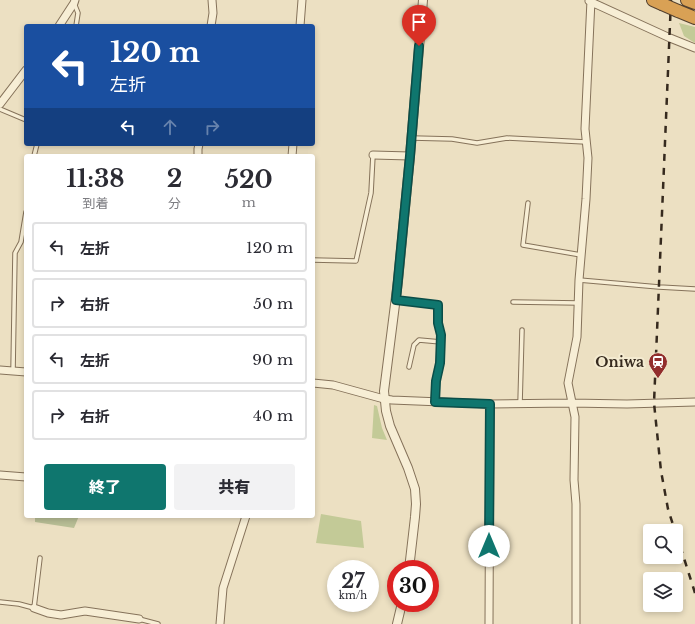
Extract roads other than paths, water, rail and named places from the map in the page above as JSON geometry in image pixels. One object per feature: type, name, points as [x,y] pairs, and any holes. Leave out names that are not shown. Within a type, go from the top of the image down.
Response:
[{"type":"highway","points":[[687,0],[695,3]]},
{"type":"highway","points":[[657,2],[695,18]]},
{"type":"street","points":[[211,24],[213,13],[212,0]]},
{"type":"street","points":[[300,24],[302,0]]},
{"type":"street","points":[[410,560],[416,510],[415,489],[408,468],[390,426],[386,412],[384,391],[396,300],[412,138],[423,0]]},
{"type":"street","points":[[576,624],[576,504],[574,480],[575,417],[568,383],[578,337],[579,280],[586,199],[588,158],[585,129],[588,80],[589,1],[695,48]]},
{"type":"street","points":[[60,24],[75,2]]},
{"type":"street","points":[[0,104],[24,73]]},
{"type":"street","points":[[373,155],[410,156]]},
{"type":"street","points":[[0,370],[24,372]]},
{"type":"street","points":[[315,383],[333,384],[384,399],[435,402],[490,404],[627,404],[695,402]]},
{"type":"street","points":[[489,624],[490,404]]},
{"type":"street","points":[[0,475],[24,477]]},
{"type":"street","points":[[220,624],[224,588],[245,518]]},
{"type":"street","points":[[34,608],[48,613],[61,615],[85,611],[139,619]]},
{"type":"street","points":[[397,624],[400,612]]},
{"type":"lane","points":[[75,2],[78,13],[76,24]]},
{"type":"lane","points":[[0,109],[24,119]]},
{"type":"lane","points":[[412,138],[452,139],[477,143],[507,138],[586,142]]},
{"type":"lane","points":[[315,260],[356,261],[371,193],[373,155]]},
{"type":"lane","points":[[528,203],[523,245],[581,255]]},
{"type":"lane","points":[[13,371],[15,253],[21,242],[24,224]]},
{"type":"lane","points":[[579,280],[695,289]]},
{"type":"lane","points":[[396,300],[438,305],[438,323],[441,342],[435,402]]},
{"type":"lane","points":[[513,302],[579,303]]},
{"type":"lane","points":[[520,404],[522,330]]},
{"type":"lane","points":[[409,367],[414,345],[419,340],[441,342]]},
{"type":"lane","points":[[0,602],[19,604],[34,608],[40,558]]},
{"type":"lane","points":[[139,619],[158,624]]},
{"type":"railway","points":[[671,0],[654,403],[661,471],[668,509],[673,524]]},
{"type":"railway","points":[[683,555],[695,593]]},
{"type":"place","name":"Oniwa","points":[[658,379]]}]
